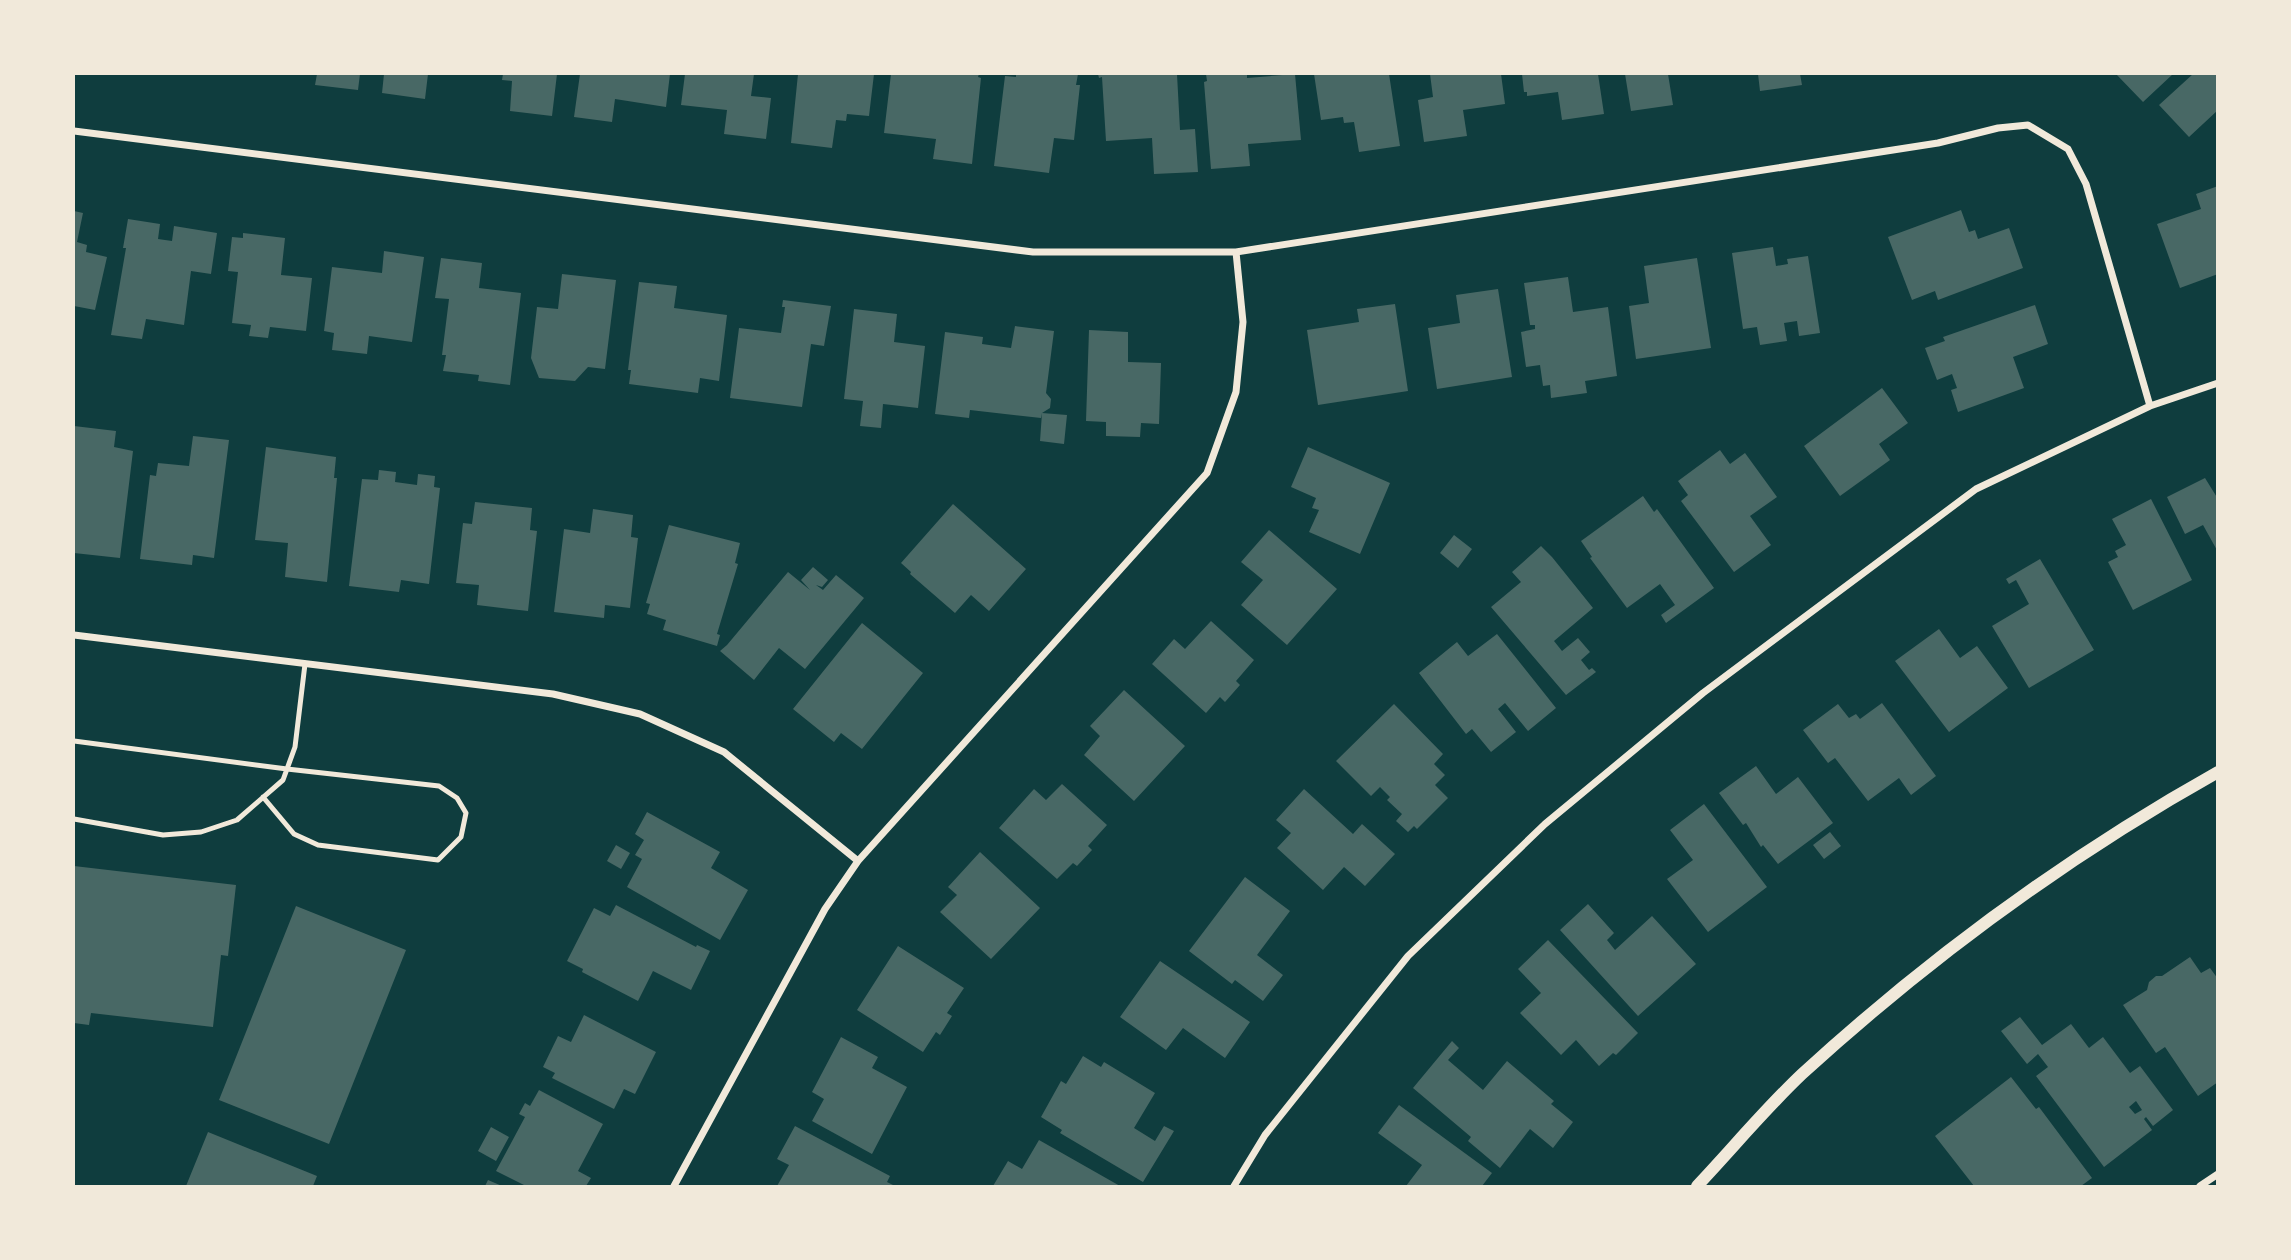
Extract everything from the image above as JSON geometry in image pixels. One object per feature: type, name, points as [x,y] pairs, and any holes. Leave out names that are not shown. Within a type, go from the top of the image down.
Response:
[{"type":"street","points":[[74,131],[1033,252],[1236,252],[1938,143],[1998,128],[2028,125],[2068,149],[2086,184],[2150,406]]},
{"type":"street","points":[[674,1186],[825,909],[858,861],[1207,473],[1236,392],[1243,322],[1236,252]]},
{"type":"street","points":[[1234,1186],[1265,1135],[1408,956],[1545,824],[1703,693],[1976,489],[2150,406],[2217,383]]},
{"type":"street","points":[[74,635],[553,694],[640,714],[724,752],[858,861]]},
{"type":"street","points":[[1697,1186],[1801,1076],[1922,970],[2047,877],[2174,796],[2217,772]]},
{"type":"street","points":[[2200,1186],[2217,1174]]},
{"type":"lane","points":[[74,819],[163,835],[201,832],[237,820],[283,780],[295,747],[305,663]]},
{"type":"lane","points":[[74,741],[439,786],[457,798],[466,813],[461,837],[438,860],[318,845],[294,834],[263,797]]},
{"type":"building","points":[[317,74],[360,74],[358,90],[315,85]]},
{"type":"building","points":[[384,74],[428,74],[425,99],[382,93]]},
{"type":"building","points":[[503,74],[557,74],[552,116],[510,111],[512,81],[502,80]]},
{"type":"building","points":[[580,74],[670,74],[666,107],[615,99],[612,122],[574,117]]},
{"type":"building","points":[[685,74],[754,74],[751,96],[771,98],[766,139],[724,134],[727,110],[681,105]]},
{"type":"building","points":[[798,74],[874,74],[869,116],[847,114],[846,121],[836,120],[832,148],[791,143]]},
{"type":"building","points":[[891,74],[979,74],[978,77],[981,78],[972,164],[933,159],[936,139],[884,133]]},
{"type":"building","points":[[1016,74],[1078,74],[1076,85],[1080,85],[1074,140],[1054,138],[1049,173],[994,166],[1005,76],[1016,77]]},
{"type":"building","points":[[1098,74],[1177,74],[1180,130],[1195,129],[1198,172],[1154,174],[1152,138],[1106,141],[1102,77],[1099,78]]},
{"type":"building","points":[[1206,74],[1247,74],[1247,78],[1295,74],[1301,140],[1248,144],[1250,166],[1211,169],[1204,82],[1207,81]]},
{"type":"building","points":[[1314,74],[1389,74],[1400,146],[1359,152],[1354,122],[1344,123],[1343,117],[1321,120]]},
{"type":"building","points":[[1430,74],[1501,74],[1505,104],[1463,110],[1467,136],[1424,142],[1418,100],[1433,97]]},
{"type":"building","points":[[1522,74],[1598,74],[1604,114],[1562,120],[1558,92],[1527,96]]},
{"type":"building","points":[[1625,74],[1668,74],[1673,105],[1631,111]]},
{"type":"building","points":[[1758,74],[1800,74],[1802,85],[1760,91]]},
{"type":"building","points":[[2116,74],[2173,74],[2143,102]]},
{"type":"building","points":[[2193,74],[2218,74],[2218,110],[2189,137],[2159,105]]},
{"type":"building","points":[[2218,186],[2218,274],[2180,288],[2157,224],[2201,209],[2196,194]]},
{"type":"building","points":[[1961,210],[1969,232],[1975,230],[1978,239],[2009,228],[2023,268],[1938,300],[1935,291],[1912,300],[1888,237]]},
{"type":"building","points":[[74,211],[83,213],[77,242],[87,245],[86,252],[107,257],[95,310],[74,306]]},
{"type":"building","points":[[128,219],[160,224],[158,239],[172,241],[174,226],[217,233],[211,274],[191,271],[184,325],[146,319],[142,339],[111,335],[126,248],[123,248]]},
{"type":"building","points":[[243,233],[285,238],[281,275],[312,278],[306,331],[270,327],[268,338],[249,336],[251,325],[232,323],[238,272],[228,271],[232,237],[243,238]]},
{"type":"building","points":[[1773,247],[1776,266],[1788,264],[1787,259],[1808,256],[1820,333],[1799,336],[1797,321],[1784,323],[1787,341],[1760,345],[1757,327],[1743,329],[1732,253]]},
{"type":"building","points":[[384,251],[424,257],[412,342],[369,336],[367,354],[332,350],[334,333],[324,331],[332,267],[382,273]]},
{"type":"building","points":[[441,258],[482,263],[479,288],[521,293],[510,385],[478,381],[479,375],[443,371],[446,355],[442,355],[449,299],[435,298]]},
{"type":"building","points":[[1697,258],[1711,348],[1636,359],[1629,306],[1649,303],[1644,266]]},
{"type":"building","points":[[562,274],[616,280],[605,369],[588,367],[575,381],[539,378],[531,358],[537,307],[558,309]]},
{"type":"building","points":[[1568,277],[1573,312],[1608,307],[1617,376],[1585,381],[1587,393],[1551,398],[1550,385],[1543,386],[1540,365],[1526,367],[1521,332],[1535,329],[1535,325],[1530,325],[1524,283]]},
{"type":"building","points":[[639,282],[677,286],[674,308],[727,315],[719,381],[700,378],[698,393],[629,384],[631,370],[628,370]]},
{"type":"building","points":[[1498,289],[1512,377],[1437,389],[1428,328],[1460,323],[1456,295]]},
{"type":"building","points":[[783,300],[831,306],[824,346],[811,344],[802,407],[730,398],[739,328],[781,333],[785,307],[782,307]]},
{"type":"building","points":[[1395,304],[1408,391],[1318,405],[1307,330],[1359,322],[1357,309]]},
{"type":"building","points":[[2035,305],[2048,344],[2013,357],[2024,388],[1958,412],[1951,390],[1957,388],[1952,374],[1937,380],[1925,348],[1945,341],[1943,337]]},
{"type":"building","points":[[854,309],[897,314],[894,342],[925,346],[918,408],[883,404],[881,428],[860,426],[863,401],[844,399]]},
{"type":"building","points":[[1015,326],[1054,331],[1046,393],[1051,399],[1050,408],[1042,413],[1041,418],[970,410],[969,418],[935,414],[945,332],[983,337],[982,344],[1011,348]]},
{"type":"building","points":[[1089,330],[1128,332],[1128,362],[1161,363],[1159,424],[1141,423],[1140,437],[1106,436],[1106,422],[1086,421]]},
{"type":"building","points":[[1882,388],[1908,423],[1879,444],[1890,460],[1840,496],[1804,446]]},
{"type":"building","points":[[1042,413],[1067,415],[1064,444],[1040,441]]},
{"type":"building","points":[[74,426],[116,431],[114,447],[133,451],[120,558],[74,553]]},
{"type":"building","points":[[193,436],[229,440],[214,558],[193,555],[192,565],[140,559],[150,475],[156,476],[158,463],[189,466]]},
{"type":"building","points":[[266,447],[336,457],[334,478],[337,478],[327,582],[285,577],[288,543],[255,540]]},
{"type":"building","points":[[1308,447],[1390,483],[1360,554],[1309,532],[1319,510],[1312,508],[1316,498],[1291,487]]},
{"type":"building","points":[[1720,450],[1730,464],[1745,453],[1777,497],[1750,516],[1771,545],[1734,572],[1681,501],[1688,495],[1678,481]]},
{"type":"building","points":[[379,470],[396,472],[395,482],[417,485],[418,474],[435,476],[434,487],[440,488],[429,584],[401,580],[399,592],[349,586],[362,479],[378,480]]},
{"type":"building","points":[[2205,478],[2218,499],[2218,552],[2203,525],[2185,534],[2167,497]]},
{"type":"building","points":[[1643,496],[1654,512],[1657,509],[1714,588],[1666,623],[1661,615],[1675,605],[1660,584],[1627,608],[1590,558],[1592,557],[1581,541]]},
{"type":"building","points":[[2151,499],[2192,580],[2133,610],[2108,562],[2118,557],[2115,551],[2126,545],[2112,519]]},
{"type":"building","points":[[475,502],[532,508],[530,530],[537,531],[528,611],[477,605],[479,585],[456,583],[463,523],[472,524]]},
{"type":"building","points":[[953,504],[1026,569],[989,611],[971,595],[955,613],[901,563]]},
{"type":"building","points":[[593,509],[633,515],[631,537],[638,538],[630,608],[605,605],[604,618],[554,612],[564,529],[590,533]]},
{"type":"building","points":[[669,525],[740,543],[735,563],[738,564],[717,634],[720,635],[717,646],[663,630],[666,620],[647,614],[650,604],[646,603]]},
{"type":"building","points":[[1269,530],[1337,589],[1287,645],[1241,605],[1263,580],[1241,562]]},
{"type":"building","points":[[1454,535],[1472,549],[1458,568],[1440,553]]},
{"type":"building","points":[[1541,546],[1593,608],[1554,641],[1562,651],[1578,638],[1590,652],[1581,660],[1589,670],[1592,668],[1596,672],[1566,695],[1491,607],[1521,582],[1512,572]]},
{"type":"building","points":[[2040,559],[2094,650],[2029,688],[1992,626],[2029,604],[2016,580],[2009,584],[2006,579]]},
{"type":"building","points":[[813,567],[828,580],[822,587],[816,585],[823,590],[836,575],[864,598],[805,669],[779,648],[754,680],[720,651],[788,572],[810,590],[801,580]]},
{"type":"building","points":[[1211,621],[1254,660],[1236,681],[1240,685],[1225,702],[1220,697],[1206,713],[1152,664],[1174,639],[1185,649]]},
{"type":"building","points":[[862,623],[923,673],[862,749],[841,733],[834,742],[793,709]]},
{"type":"building","points":[[1939,629],[1960,658],[1977,646],[2008,688],[1949,732],[1895,661]]},
{"type":"building","points":[[1497,634],[1556,708],[1528,731],[1505,703],[1498,709],[1516,732],[1491,752],[1472,729],[1466,734],[1419,673],[1457,642],[1468,656]]},
{"type":"building","points":[[1124,690],[1185,746],[1134,801],[1084,755],[1100,736],[1090,726]]},
{"type":"building","points":[[1882,703],[1936,776],[1911,795],[1899,778],[1868,801],[1835,758],[1828,763],[1803,730],[1838,704],[1849,718],[1856,714],[1860,719]]},
{"type":"building","points":[[1394,704],[1443,754],[1434,764],[1445,775],[1435,785],[1448,798],[1417,829],[1414,826],[1408,832],[1396,821],[1402,814],[1387,800],[1390,797],[1380,787],[1371,796],[1336,761]]},
{"type":"building","points":[[1756,766],[1776,794],[1798,777],[1833,823],[1778,864],[1763,845],[1761,847],[1746,823],[1743,825],[1719,793]]},
{"type":"building","points":[[1062,784],[1107,825],[1088,846],[1092,850],[1077,866],[1073,863],[1057,879],[999,828],[1034,789],[1046,800]]},
{"type":"building","points":[[1304,789],[1353,834],[1362,824],[1395,854],[1365,886],[1344,867],[1323,890],[1277,848],[1291,833],[1276,820]]},
{"type":"building","points":[[1704,804],[1767,887],[1708,932],[1667,879],[1693,860],[1670,830]]},
{"type":"building","points":[[647,812],[720,852],[711,868],[748,890],[720,940],[627,887],[642,859],[635,855],[644,840],[635,834]]},
{"type":"building","points":[[1830,832],[1841,846],[1824,859],[1813,845]]},
{"type":"building","points":[[616,845],[630,853],[621,869],[607,861]]},
{"type":"building","points":[[980,852],[1040,908],[991,959],[940,912],[957,895],[948,887]]},
{"type":"building","points":[[74,866],[236,885],[228,956],[221,955],[213,1027],[91,1013],[89,1025],[74,1023]]},
{"type":"building","points":[[1245,877],[1290,911],[1257,955],[1283,975],[1263,1001],[1235,980],[1232,984],[1189,951]]},
{"type":"building","points":[[1588,904],[1614,933],[1607,940],[1615,950],[1652,916],[1696,964],[1638,1016],[1560,930]]},
{"type":"building","points":[[616,905],[696,947],[697,945],[710,951],[691,990],[653,971],[638,1001],[582,972],[583,969],[567,961],[594,908],[610,916]]},
{"type":"building","points":[[296,906],[406,950],[329,1144],[219,1100]]},
{"type":"building","points":[[1548,940],[1638,1033],[1616,1055],[1613,1053],[1599,1066],[1576,1040],[1561,1055],[1520,1013],[1541,993],[1518,969]]},
{"type":"building","points":[[898,946],[964,988],[947,1013],[952,1016],[940,1035],[936,1032],[923,1052],[857,1010]]},
{"type":"building","points":[[2190,957],[2201,973],[2210,968],[2218,979],[2218,1082],[2198,1096],[2165,1047],[2156,1053],[2123,1005],[2147,990],[2149,982],[2156,976],[2162,976]]},
{"type":"building","points":[[1160,961],[1250,1022],[1225,1058],[1183,1028],[1166,1050],[1120,1017]]},
{"type":"building","points":[[584,1015],[656,1052],[635,1094],[624,1089],[614,1109],[552,1078],[555,1073],[543,1067],[558,1036],[571,1042]]},
{"type":"building","points":[[2020,1017],[2042,1045],[2071,1024],[2089,1048],[2103,1037],[2130,1073],[2140,1066],[2173,1110],[2153,1126],[2146,1117],[2144,1119],[2152,1130],[2104,1167],[2036,1076],[2048,1067],[2038,1054],[2027,1064],[2001,1031]],"holes":[[[2136,1101],[2142,1110],[2135,1114],[2129,1107]]]},
{"type":"building","points":[[841,1037],[878,1057],[872,1068],[907,1087],[872,1154],[812,1121],[824,1099],[812,1092]]},
{"type":"building","points":[[1452,1041],[1459,1048],[1448,1060],[1483,1090],[1507,1061],[1554,1101],[1551,1104],[1573,1122],[1553,1148],[1530,1129],[1500,1168],[1468,1141],[1471,1137],[1413,1088]]},
{"type":"building","points":[[1083,1056],[1101,1067],[1104,1062],[1155,1093],[1134,1128],[1155,1141],[1164,1126],[1174,1131],[1143,1182],[1060,1133],[1062,1130],[1041,1117],[1061,1081],[1066,1084]]},
{"type":"building","points":[[2011,1077],[2036,1109],[2039,1107],[2092,1178],[2081,1186],[1974,1186],[1935,1136]]},
{"type":"building","points":[[539,1090],[603,1124],[578,1171],[591,1178],[586,1186],[526,1186],[496,1171],[525,1117],[519,1114],[525,1103],[530,1106]]},
{"type":"building","points":[[1399,1105],[1492,1173],[1482,1186],[1406,1186],[1422,1165],[1378,1133]]},
{"type":"building","points":[[795,1126],[890,1176],[887,1182],[895,1186],[777,1186],[789,1165],[777,1159]]},
{"type":"building","points":[[491,1127],[509,1137],[496,1161],[478,1151]]},
{"type":"building","points":[[208,1132],[317,1176],[313,1186],[186,1186]]},
{"type":"building","points":[[1039,1140],[1120,1186],[993,1186],[1008,1161],[1022,1169]]},
{"type":"building","points":[[488,1180],[502,1186],[485,1186]]}]
